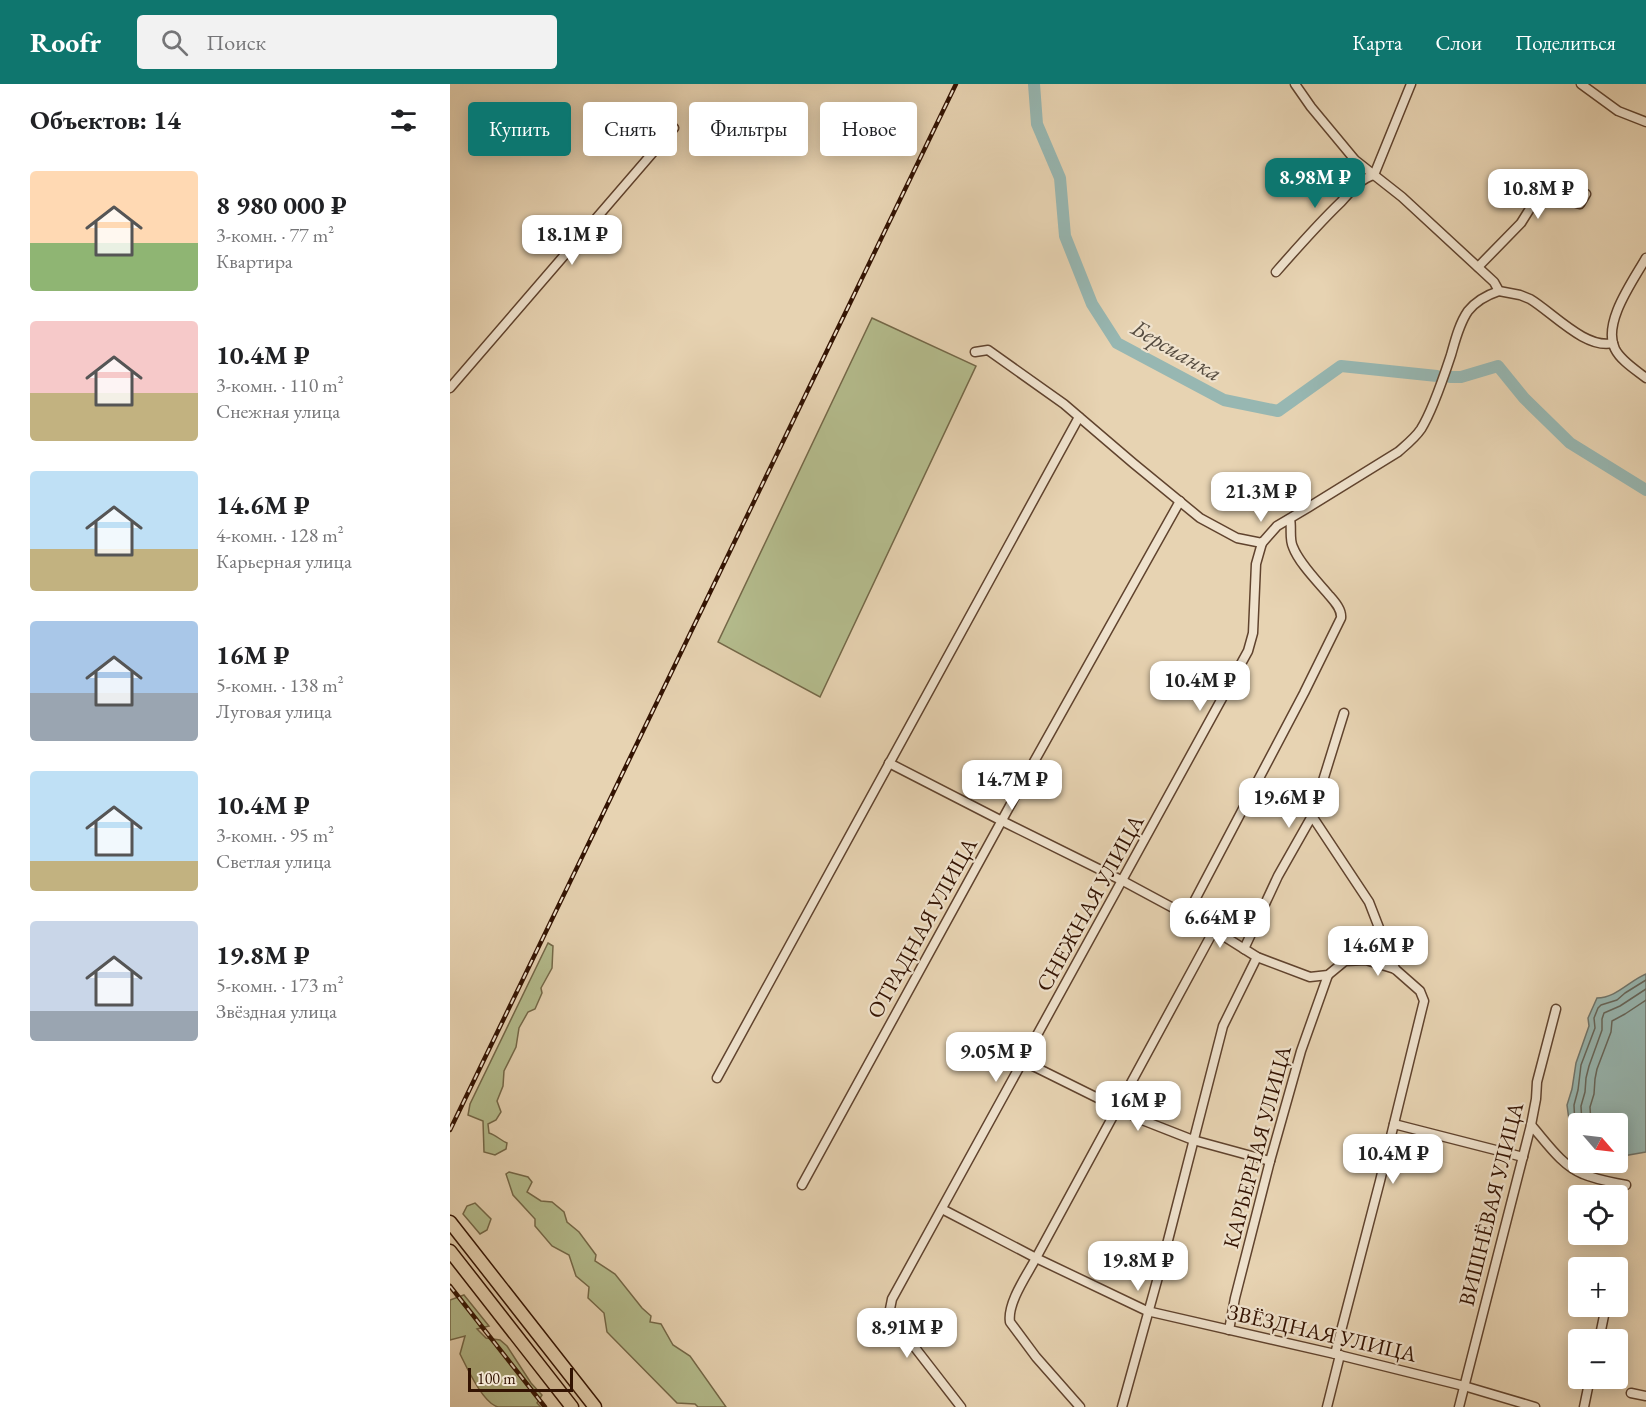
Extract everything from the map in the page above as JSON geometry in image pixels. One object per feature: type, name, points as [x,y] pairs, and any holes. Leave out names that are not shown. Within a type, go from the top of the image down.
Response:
[{"type":"highway","points":[[450,1222],[595,1407]]},
{"type":"highway","points":[[450,1251],[572,1407]]},
{"type":"street","points":[[1295,84],[1355,160],[1402,197],[1494,282],[1499,291]]},
{"type":"street","points":[[1374,175],[1411,84]]},
{"type":"street","points":[[1581,84],[1618,111],[1646,122]]},
{"type":"street","points":[[450,388],[650,156]]},
{"type":"street","points":[[1276,272],[1360,182],[1374,175]]},
{"type":"street","points":[[1478,267],[1521,223],[1536,199],[1552,197],[1580,204],[1586,194]]},
{"type":"street","points":[[1646,258],[1612,325],[1615,349],[1646,378]]},
{"type":"street","points":[[975,352],[988,350],[1064,404],[1200,518],[1237,538],[1262,543],[1277,526],[1398,452],[1411,441],[1421,429],[1426,418],[1467,312],[1486,296],[1499,291],[1520,295],[1530,299],[1590,341],[1606,345],[1613,343]]},
{"type":"street","points":[[717,1078],[1079,417]]},
{"type":"street","name":"ОТРАДНАЯ УЛИЦА","points":[[802,1185],[1180,501]]},
{"type":"street","points":[[1187,915],[1341,618],[1341,613],[1334,601],[1308,571],[1292,547],[1290,519]]},
{"type":"street","name":"СНЕЖНАЯ УЛИЦА","points":[[961,1407],[892,1318],[890,1309],[892,1299],[1248,651],[1253,633],[1256,564],[1262,543]]},
{"type":"street","points":[[1244,949],[1278,876],[1312,816],[1344,713]]},
{"type":"street","points":[[889,763],[1123,880],[1214,930],[1257,957],[1310,976],[1328,975],[1345,961],[1366,960],[1395,969],[1420,991],[1424,1001],[1337,1354],[1327,1407]]},
{"type":"street","points":[[1312,816],[1369,902],[1395,969]]},
{"type":"street","points":[[1080,1407],[1036,1357],[1010,1322],[1011,1306],[1214,930]]},
{"type":"street","points":[[1122,1407],[1165,1252],[1222,1026],[1257,957]]},
{"type":"street","name":"КАРЬЕРНАЯ УЛИЦА","points":[[1229,1330],[1270,1161],[1301,1051],[1328,975]]},
{"type":"street","name":"ВИШНЁВАЯ УЛИЦА","points":[[1459,1407],[1531,1125],[1537,1082],[1557,1009]]},
{"type":"street","points":[[1023,1061],[1142,1120],[1193,1140],[1270,1161]]},
{"type":"street","points":[[1394,1124],[1523,1157]]},
{"type":"street","points":[[1531,1125],[1557,1154],[1581,1174],[1626,1185]]},
{"type":"street","name":"ЗВЁЗДНАЯ УЛИЦА","points":[[942,1209],[1036,1258],[1147,1311],[1337,1354],[1464,1386],[1535,1407]]},
{"type":"street","points":[[1584,1407],[1588,1389]]},
{"type":"street","points":[[1630,1393],[1646,1396]]},
{"type":"green space","points":[[872,318],[976,366],[820,697],[718,642]]},
{"type":"green space","points":[[548,943],[553,946],[552,968],[541,988],[542,993],[535,1009],[528,1012],[519,1028],[516,1047],[504,1071],[503,1086],[497,1101],[501,1112],[496,1120],[488,1124],[489,1133],[507,1143],[506,1149],[495,1155],[484,1152],[483,1121],[468,1115],[470,1104]]},
{"type":"green space","points":[[509,1172],[528,1177],[532,1182],[527,1192],[541,1201],[552,1202],[564,1212],[567,1222],[579,1232],[596,1255],[595,1261],[615,1274],[651,1316],[650,1322],[661,1324],[673,1345],[690,1356],[726,1407],[698,1407],[695,1404],[677,1403],[607,1332],[604,1313],[588,1298],[589,1287],[576,1276],[569,1255],[552,1246],[535,1226],[535,1219],[513,1195],[506,1174]]},
{"type":"green space","points":[[475,1203],[491,1219],[487,1230],[480,1234],[463,1214],[467,1206]]},
{"type":"green space","points":[[464,1295],[489,1326],[477,1329],[486,1338],[500,1340],[507,1346],[531,1383],[542,1395],[537,1403],[541,1407],[498,1407],[481,1392],[460,1354],[465,1336],[450,1340],[450,1300]]},
{"type":"water","points":[[1646,974],[1646,1152],[1628,1155],[1628,1113],[1568,1113],[1567,1105],[1576,1063],[1589,1026],[1588,1018],[1597,998],[1610,995]]},
{"type":"waterway","name":"Берсианка","points":[[1034,84],[1037,124],[1060,178],[1065,236],[1092,304],[1117,343],[1224,400],[1278,411],[1341,366],[1437,376]]},
{"type":"waterway","name":"Берсианка","points":[[1450,377],[1461,377],[1498,366],[1524,398],[1570,443],[1646,490]]},
{"type":"railway","points":[[450,1130],[956,84]]},
{"type":"railway","points":[[450,1286],[545,1407]]}]
